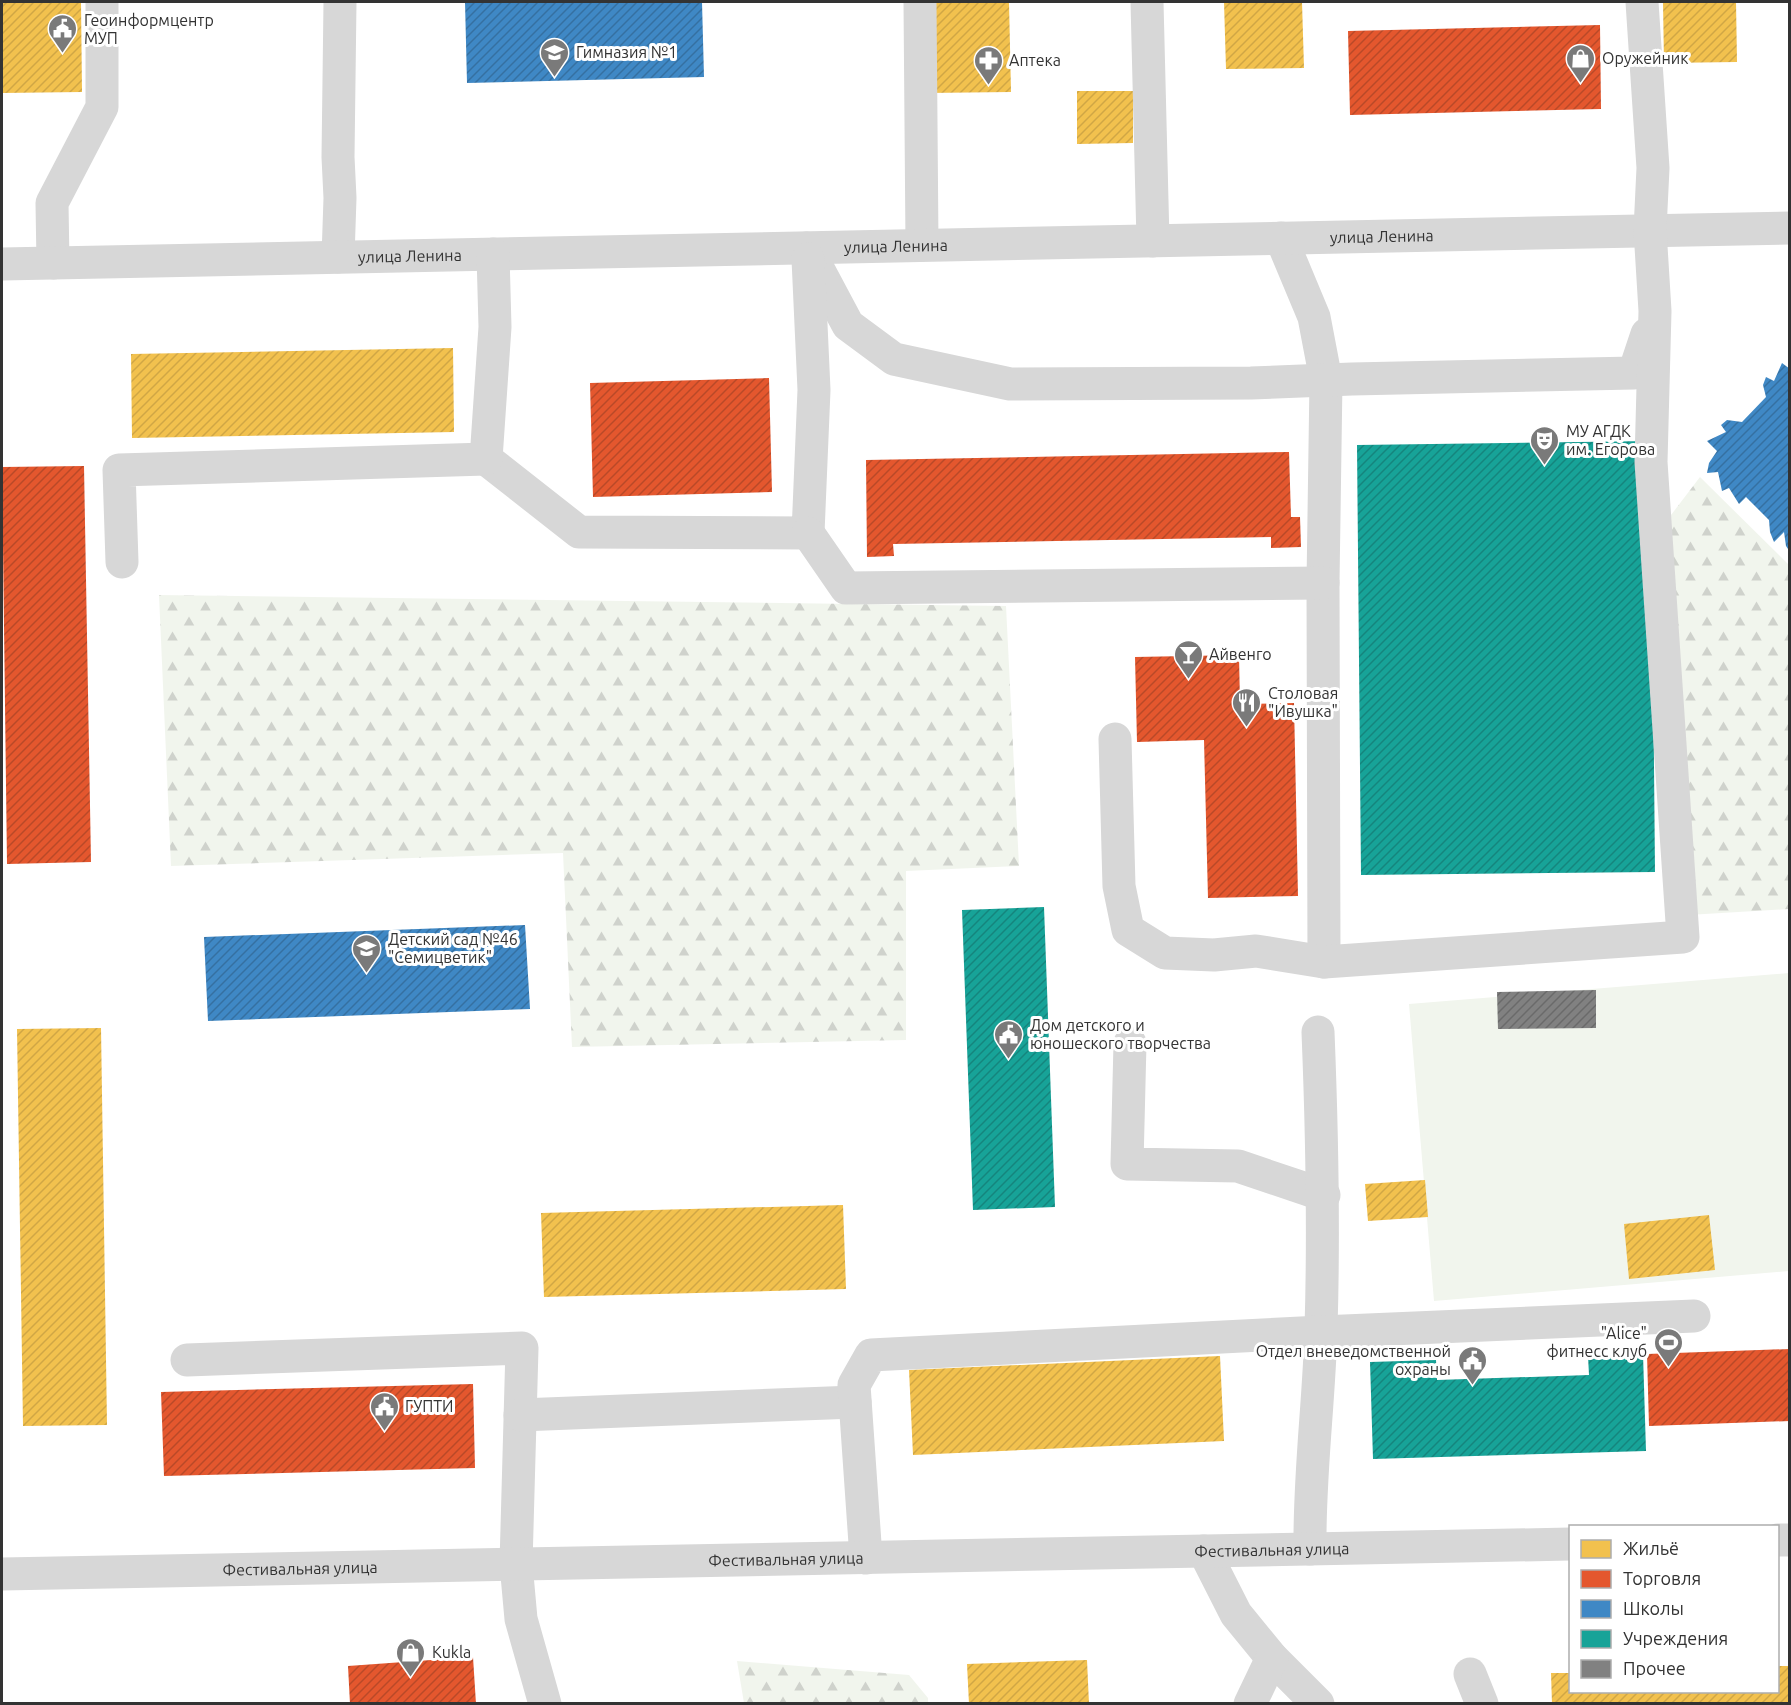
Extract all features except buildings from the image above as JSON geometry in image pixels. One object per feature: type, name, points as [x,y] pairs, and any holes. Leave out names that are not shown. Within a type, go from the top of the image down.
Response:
[{"type":"street","points":[[53,263],[51,203],[102,107],[102,2]]},
{"type":"street","points":[[338,257],[340,2]]},
{"type":"street","points":[[920,2],[922,245]]},
{"type":"street","points":[[1147,2],[1153,241]]},
{"type":"street","points":[[1115,740],[1119,886],[1128,930],[1165,953],[1214,955],[1256,951],[1324,962],[1683,937],[1651,462],[1655,311],[1650,230],[1653,168],[1642,2]]},
{"type":"street","name":"улица Ленина","points":[[2,264],[1790,228]]},
{"type":"street","points":[[1281,238],[1314,316],[1326,380],[1323,583],[1324,962]]},
{"type":"street","points":[[807,248],[848,325],[894,359],[1010,384],[1251,383],[1634,373],[1655,311]]},
{"type":"street","points":[[807,248],[814,390],[808,533],[846,588],[1323,583]]},
{"type":"street","points":[[486,459],[495,327],[493,254]]},
{"type":"street","points":[[122,562],[118,470],[486,459],[579,532],[808,533]]},
{"type":"street","points":[[1310,1549],[1309,1499],[1321,1332],[1324,1195],[1318,1032]]},
{"type":"street","points":[[1130,1044],[1127,1164],[1238,1166],[1324,1195]]},
{"type":"street","points":[[866,1557],[854,1385],[871,1355],[1321,1332],[1694,1317]]},
{"type":"street","points":[[187,1360],[522,1348],[516,1564],[521,1619],[545,1704]]},
{"type":"street","points":[[520,1415],[855,1402]]},
{"type":"street","name":"Фестивальная улица","points":[[2,1574],[1569,1544]]},
{"type":"street","points":[[1204,1551],[1236,1614],[1272,1659],[1318,1704]]},
{"type":"street","points":[[1250,1704],[1272,1659]]},
{"type":"green space","points":[[1700,477],[1789,565],[1789,909],[1688,915],[1668,519]]},
{"type":"green space","points":[[159,595],[1006,606],[1019,866],[906,871],[906,1040],[572,1047],[563,853],[171,866]]},
{"type":"green space","points":[[1789,973],[1789,1271],[1434,1301],[1409,1004]]},
{"type":"green space","points":[[737,1661],[909,1675],[928,1698],[928,1703],[744,1703]]},
{"type":"place","name":"Геоинформцентр МУП","points":[[63,54]]},
{"type":"place","name":"Гимназия №1","points":[[555,78]]},
{"type":"place","name":"Оружейник","points":[[1581,84]]},
{"type":"place","name":"Аптека","points":[[988,86]]},
{"type":"place","name":"МУ АГДК им. Егорова","points":[[1545,466]]},
{"type":"place","name":"Айвенго","points":[[1188,680]]},
{"type":"place","name":"Столовая \"Ивушка\"","points":[[1247,728]]},
{"type":"place","name":"Детский сад №46 \"Семицветик\"","points":[[367,974]]},
{"type":"place","name":"Дом детского и юношеского творчества","points":[[1009,1060]]},
{"type":"place","name":"\"Alice\" фитнесс клуб","points":[[1668,1368]]},
{"type":"place","name":"Отдел вневедомственной охраны","points":[[1472,1386]]},
{"type":"place","name":"ГУПТИ","points":[[384,1432]]},
{"type":"place","name":"Kukla","points":[[411,1678]]}]
